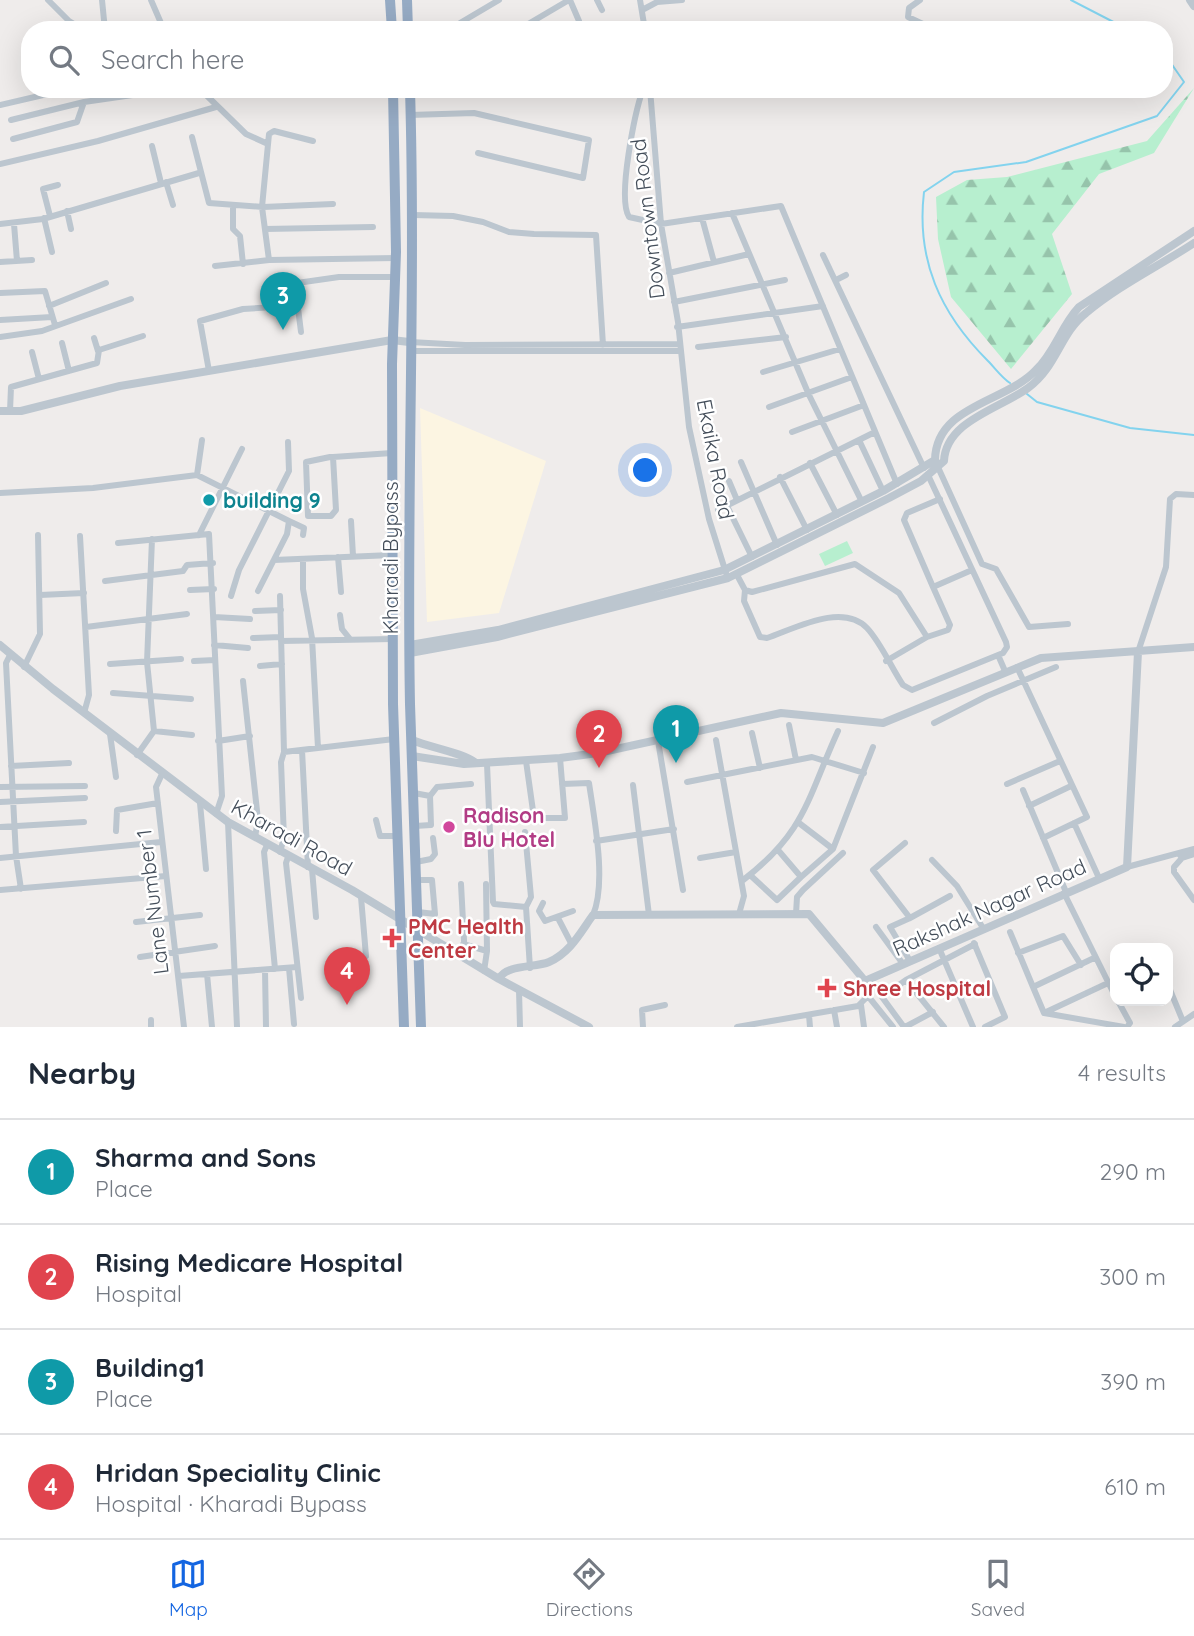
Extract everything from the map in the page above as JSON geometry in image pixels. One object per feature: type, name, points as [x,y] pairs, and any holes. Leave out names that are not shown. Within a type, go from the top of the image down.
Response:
[{"type":"highway","points":[[390,0],[391,21]]},
{"type":"highway","points":[[407,0],[408,21]]},
{"type":"highway","name":"Kharadi Bypass","points":[[393,98],[396,258],[392,344],[394,739],[404,1027]]},
{"type":"highway","name":"Kharadi Bypass","points":[[410,98],[413,215],[409,346],[410,649],[421,1027]]},
{"type":"street","points":[[50,2],[60,0]]},
{"type":"street","points":[[102,0],[104,21]]},
{"type":"street","points":[[151,0],[160,21]]},
{"type":"street","points":[[463,21],[499,0]]},
{"type":"street","points":[[534,21],[570,0],[579,21]]},
{"type":"street","points":[[597,0],[601,10]]},
{"type":"street","points":[[640,0],[645,21]]},
{"type":"street","points":[[644,9],[657,2],[682,0]]},
{"type":"street","points":[[917,21],[908,17],[909,8],[920,0]]},
{"type":"street","points":[[1190,0],[1194,6]]},
{"type":"street","points":[[50,2],[70,21]]},
{"type":"street","points":[[0,105],[30,98]]},
{"type":"street","points":[[11,120],[112,98]]},
{"type":"street","points":[[208,98],[246,134],[268,144]]},
{"type":"street","points":[[640,98],[632,127],[625,211],[635,220],[661,224],[781,206],[897,484]]},
{"type":"street","name":"Downtown Road","points":[[651,98],[661,224],[674,302],[678,347]]},
{"type":"street","points":[[13,139],[77,122],[84,102]]},
{"type":"street","points":[[0,164],[98,141],[216,107]]},
{"type":"street","points":[[410,116],[474,113],[589,140],[583,178],[478,153]]},
{"type":"street","points":[[269,260],[262,207],[269,134],[274,131],[313,141]]},
{"type":"street","points":[[192,137],[199,173],[209,203],[262,207],[333,204]]},
{"type":"street","points":[[152,146],[173,205]]},
{"type":"street","points":[[0,224],[47,217],[199,173]]},
{"type":"street","points":[[52,252],[43,189],[58,185]]},
{"type":"street","points":[[233,206],[233,229],[240,236],[243,264]]},
{"type":"street","points":[[67,211],[71,229]]},
{"type":"street","points":[[732,213],[821,421],[862,502]]},
{"type":"street","points":[[413,215],[453,216],[509,232],[596,235],[603,345]]},
{"type":"street","points":[[702,218],[714,262]]},
{"type":"street","points":[[14,223],[17,261]]},
{"type":"street","points":[[265,229],[373,227]]},
{"type":"street","points":[[1027,383],[1049,356],[1060,331],[1079,307],[1194,231]]},
{"type":"street","points":[[410,649],[730,574],[944,461],[945,450],[954,432],[1051,366],[1070,328],[1086,312],[1194,243]]},
{"type":"street","points":[[669,273],[749,254]]},
{"type":"street","points":[[823,255],[940,499],[1006,642],[1006,651],[918,690],[907,688],[886,661],[927,637],[948,630],[950,625],[904,520],[907,513],[940,499]]},
{"type":"street","points":[[215,266],[269,260],[396,258]]},
{"type":"street","points":[[0,262],[32,260]]},
{"type":"street","points":[[836,280],[846,275]]},
{"type":"street","points":[[276,286],[339,277],[395,277]]},
{"type":"street","points":[[674,302],[785,280]]},
{"type":"street","points":[[49,306],[106,283]]},
{"type":"street","points":[[0,293],[46,291],[55,325]]},
{"type":"street","points":[[0,337],[43,331],[131,299]]},
{"type":"street","points":[[209,370],[200,321],[243,309],[290,306],[298,308],[301,332]]},
{"type":"street","points":[[677,327],[823,306]]},
{"type":"street","points":[[0,320],[52,317]]},
{"type":"street","points":[[98,351],[143,336]]},
{"type":"street","points":[[698,347],[786,337]]},
{"type":"street","points":[[10,411],[11,387],[97,363],[98,351],[94,338]]},
{"type":"street","points":[[62,343],[69,371]]},
{"type":"street","points":[[0,411],[209,370],[377,344],[678,347]]},
{"type":"street","points":[[409,346],[678,347]]},
{"type":"street","name":"Ekaika Road","points":[[678,347],[695,463],[730,574],[745,590],[744,601],[757,633],[763,638],[830,618],[849,618],[866,627],[886,661]]},
{"type":"street","points":[[763,372],[840,349]]},
{"type":"street","points":[[32,352],[39,379]]},
{"type":"street","points":[[769,407],[810,395],[852,377]]},
{"type":"street","points":[[792,432],[864,405]]},
{"type":"street","points":[[718,510],[875,432]]},
{"type":"street","points":[[197,475],[202,440]]},
{"type":"street","points":[[859,440],[883,491]]},
{"type":"street","points":[[231,596],[239,570],[289,471],[288,442]]},
{"type":"street","points":[[199,535],[242,449]]},
{"type":"street","points":[[333,457],[336,510],[331,516],[307,516],[306,462],[333,457],[392,453]]},
{"type":"street","points":[[741,462],[777,545]]},
{"type":"street","points":[[810,463],[836,515]]},
{"type":"street","points":[[936,464],[982,564],[996,569],[1029,628],[1068,624]]},
{"type":"street","points":[[730,574],[752,557],[926,472]]},
{"type":"street","points":[[0,493],[82,489],[197,475],[304,528],[303,535]]},
{"type":"street","points":[[780,477],[807,530]]},
{"type":"street","points":[[729,481],[737,500]]},
{"type":"street","points":[[1194,495],[1176,494],[1170,499],[1166,567],[1138,652],[1127,867],[1194,851]]},
{"type":"street","points":[[727,506],[752,557]]},
{"type":"street","points":[[258,592],[287,534],[289,521]]},
{"type":"street","points":[[351,521],[353,556]]},
{"type":"street","points":[[118,543],[209,534],[213,563],[214,645],[222,796],[216,814]]},
{"type":"street","points":[[24,667],[38,641],[38,535]]},
{"type":"street","points":[[80,536],[89,695],[84,713]]},
{"type":"street","points":[[137,754],[154,731],[147,662],[152,539]]},
{"type":"street","points":[[274,560],[392,555]]},
{"type":"street","points":[[338,557],[341,592]]},
{"type":"street","points":[[303,559],[303,589],[312,638],[318,748]]},
{"type":"street","points":[[105,581],[183,571],[187,565],[213,563]]},
{"type":"street","points":[[745,590],[762,590],[855,564],[899,593],[927,637]]},
{"type":"street","points":[[933,586],[972,570]]},
{"type":"street","points":[[190,590],[214,589]]},
{"type":"street","points":[[40,595],[84,593]]},
{"type":"street","points":[[280,596],[284,855],[295,1024]]},
{"type":"street","points":[[255,611],[281,610]]},
{"type":"street","points":[[86,626],[187,614]]},
{"type":"street","points":[[340,615],[342,629],[350,639]]},
{"type":"street","points":[[214,617],[250,619]]},
{"type":"street","points":[[253,638],[393,639]]},
{"type":"street","name":"Kharadi Road","points":[[0,645],[110,734],[228,822],[484,971],[589,1027]]},
{"type":"street","points":[[214,645],[248,648]]},
{"type":"street","points":[[412,756],[464,764],[560,758],[658,741],[781,713],[883,723],[1041,658],[1194,648]]},
{"type":"street","points":[[10,655],[6,663],[16,856],[21,889]]},
{"type":"street","points":[[998,655],[1005,671]]},
{"type":"street","points":[[110,664],[181,659]]},
{"type":"street","points":[[194,661],[215,660]]},
{"type":"street","points":[[260,666],[282,664]]},
{"type":"street","points":[[1017,667],[1087,817],[1043,838]]},
{"type":"street","points":[[934,723],[1023,679],[1056,667]]},
{"type":"street","points":[[243,681],[258,820],[255,837]]},
{"type":"street","points":[[113,692],[191,699]]},
{"type":"street","points":[[789,725],[796,760]]},
{"type":"street","points":[[154,731],[191,735]]},
{"type":"street","points":[[742,881],[778,850],[799,823],[838,731]]},
{"type":"street","points":[[752,733],[760,768]]},
{"type":"street","points":[[110,734],[116,777]]},
{"type":"street","points":[[218,741],[250,736]]},
{"type":"street","points":[[284,752],[394,739]]},
{"type":"street","points":[[412,740],[437,751],[468,757],[477,763]]},
{"type":"street","points":[[716,740],[742,881],[744,901],[739,914]]},
{"type":"street","points":[[658,741],[683,890]]},
{"type":"street","points":[[750,875],[777,900],[833,849],[873,747]]},
{"type":"street","points":[[302,750],[316,917]]},
{"type":"street","points":[[526,761],[534,818],[565,818],[560,758]]},
{"type":"street","points":[[687,782],[796,760],[825,759],[864,773]]},
{"type":"street","points":[[1007,785],[1059,761]]},
{"type":"street","points":[[11,766],[69,763]]},
{"type":"street","points":[[486,764],[493,902],[526,907]]},
{"type":"street","name":"Lane Number 1","points":[[162,774],[156,787],[184,1027]]},
{"type":"street","points":[[499,979],[505,971],[530,968],[557,958],[572,945],[593,915],[598,896],[596,841],[589,783],[562,784]]},
{"type":"street","points":[[415,826],[431,825],[430,796],[437,787],[471,784]]},
{"type":"street","points":[[633,785],[649,915]]},
{"type":"street","points":[[0,787],[85,786]]},
{"type":"street","points":[[1029,806],[1071,786]]},
{"type":"street","points":[[1023,790],[1094,958],[1110,987]]},
{"type":"street","points":[[414,793],[430,796]]},
{"type":"street","points":[[0,802],[85,798]]},
{"type":"street","points":[[116,831],[117,810],[158,803]]},
{"type":"street","points":[[200,803],[206,869]]},
{"type":"street","points":[[376,820],[380,836],[398,836]]},
{"type":"street","points":[[0,827],[84,822]]},
{"type":"street","points":[[228,822],[237,1027]]},
{"type":"street","points":[[799,823],[833,849]]},
{"type":"street","points":[[1074,823],[1099,878]]},
{"type":"street","points":[[596,841],[674,829]]},
{"type":"street","points":[[525,832],[531,897],[526,907],[530,968]]},
{"type":"street","points":[[416,862],[430,859],[435,854],[433,838]]},
{"type":"street","points":[[0,858],[162,842]]},
{"type":"street","points":[[905,843],[873,870],[910,918]]},
{"type":"street","points":[[267,845],[264,852],[275,970]]},
{"type":"street","points":[[778,850],[801,877]]},
{"type":"street","points":[[700,858],[736,852]]},
{"type":"street","points":[[796,914],[797,897],[843,853]]},
{"type":"street","points":[[1181,855],[1174,872],[1194,900]]},
{"type":"street","points":[[932,860],[957,886],[983,929]]},
{"type":"street","name":"Rakshak Nagar Road","points":[[865,981],[1127,867]]},
{"type":"street","points":[[0,890],[166,876]]},
{"type":"street","points":[[417,880],[432,880],[435,914],[418,912]]},
{"type":"street","points":[[461,884],[465,959]]},
{"type":"street","points":[[484,971],[487,951],[486,884]]},
{"type":"street","points":[[906,963],[890,927],[950,895]]},
{"type":"street","points":[[361,897],[366,956]]},
{"type":"street","points":[[542,903],[539,911],[545,921],[573,911]]},
{"type":"street","points":[[593,915],[809,914],[865,981],[868,996],[893,1027]]},
{"type":"street","points":[[136,922],[200,915]]},
{"type":"street","points":[[558,918],[572,945]]},
{"type":"street","points":[[876,927],[906,963]]},
{"type":"street","points":[[1010,932],[1044,1013]]},
{"type":"street","points":[[971,934],[1005,1017],[985,1027]]},
{"type":"street","points":[[1018,953],[1061,935],[1067,937],[1081,965]]},
{"type":"street","points":[[463,944],[487,951]]},
{"type":"street","points":[[933,1012],[905,1027],[882,996],[906,980],[975,944]]},
{"type":"street","points":[[140,957],[215,946]]},
{"type":"street","points":[[939,947],[974,1027]]},
{"type":"street","points":[[1033,987],[1094,958]]},
{"type":"street","points":[[178,976],[293,968]]},
{"type":"street","points":[[293,968],[302,998]]},
{"type":"street","points":[[265,970],[267,1027]]},
{"type":"street","points":[[207,974],[212,1027]]},
{"type":"street","points":[[906,980],[944,1027]]},
{"type":"street","points":[[1044,1013],[1108,984]]},
{"type":"street","points":[[519,990],[520,1027]]},
{"type":"street","points":[[737,1027],[782,1024],[809,1015],[861,1005],[868,996]]},
{"type":"street","points":[[1173,997],[1182,1019]]},
{"type":"street","points":[[643,1027],[642,1010],[665,1005]]},
{"type":"street","points":[[861,1005],[864,1027]]},
{"type":"street","points":[[1044,1013],[1125,1027],[1130,1023],[1121,1006]]},
{"type":"street","points":[[835,1010],[837,1027]]},
{"type":"street","points":[[1175,1027],[1182,1019],[1194,1014]]},
{"type":"street","points":[[809,1015],[810,1027]]},
{"type":"shaded area","points":[[420,408],[546,461],[499,613],[427,622]]},
{"type":"green space","points":[[1194,88],[1154,153],[1099,174],[1052,234],[1072,294],[1011,369],[951,297],[938,239],[936,197],[967,180],[1007,177],[1147,141]]},
{"type":"green space","points":[[847,541],[853,553],[825,566],[819,554]]},
{"type":"waterway","points":[[1071,0],[1112,21]]},
{"type":"waterway","points":[[1173,66],[1184,82],[1173,96]]},
{"type":"waterway","points":[[1010,383],[971,343],[935,284],[924,240],[924,192],[954,172],[1026,162],[1157,116],[1171,98]]},
{"type":"waterway","points":[[1027,394],[1037,402],[1130,428],[1194,435]]},
{"type":"place","name":"Building1","points":[[283,330]]},
{"type":"place","name":"building 9","points":[[209,500]]},
{"type":"place","name":"Sharma and Sons","points":[[676,763]]},
{"type":"place","name":"Rising Medicare Hospital","points":[[599,768]]},
{"type":"place","name":"Radison Blu Hotel","points":[[449,827]]},
{"type":"place","name":"PMC Health Center","points":[[392,938]]},
{"type":"place","name":"Shree Hospital","points":[[827,988]]},
{"type":"place","name":"Hridan Speciality Clinic","points":[[347,1005]]}]
